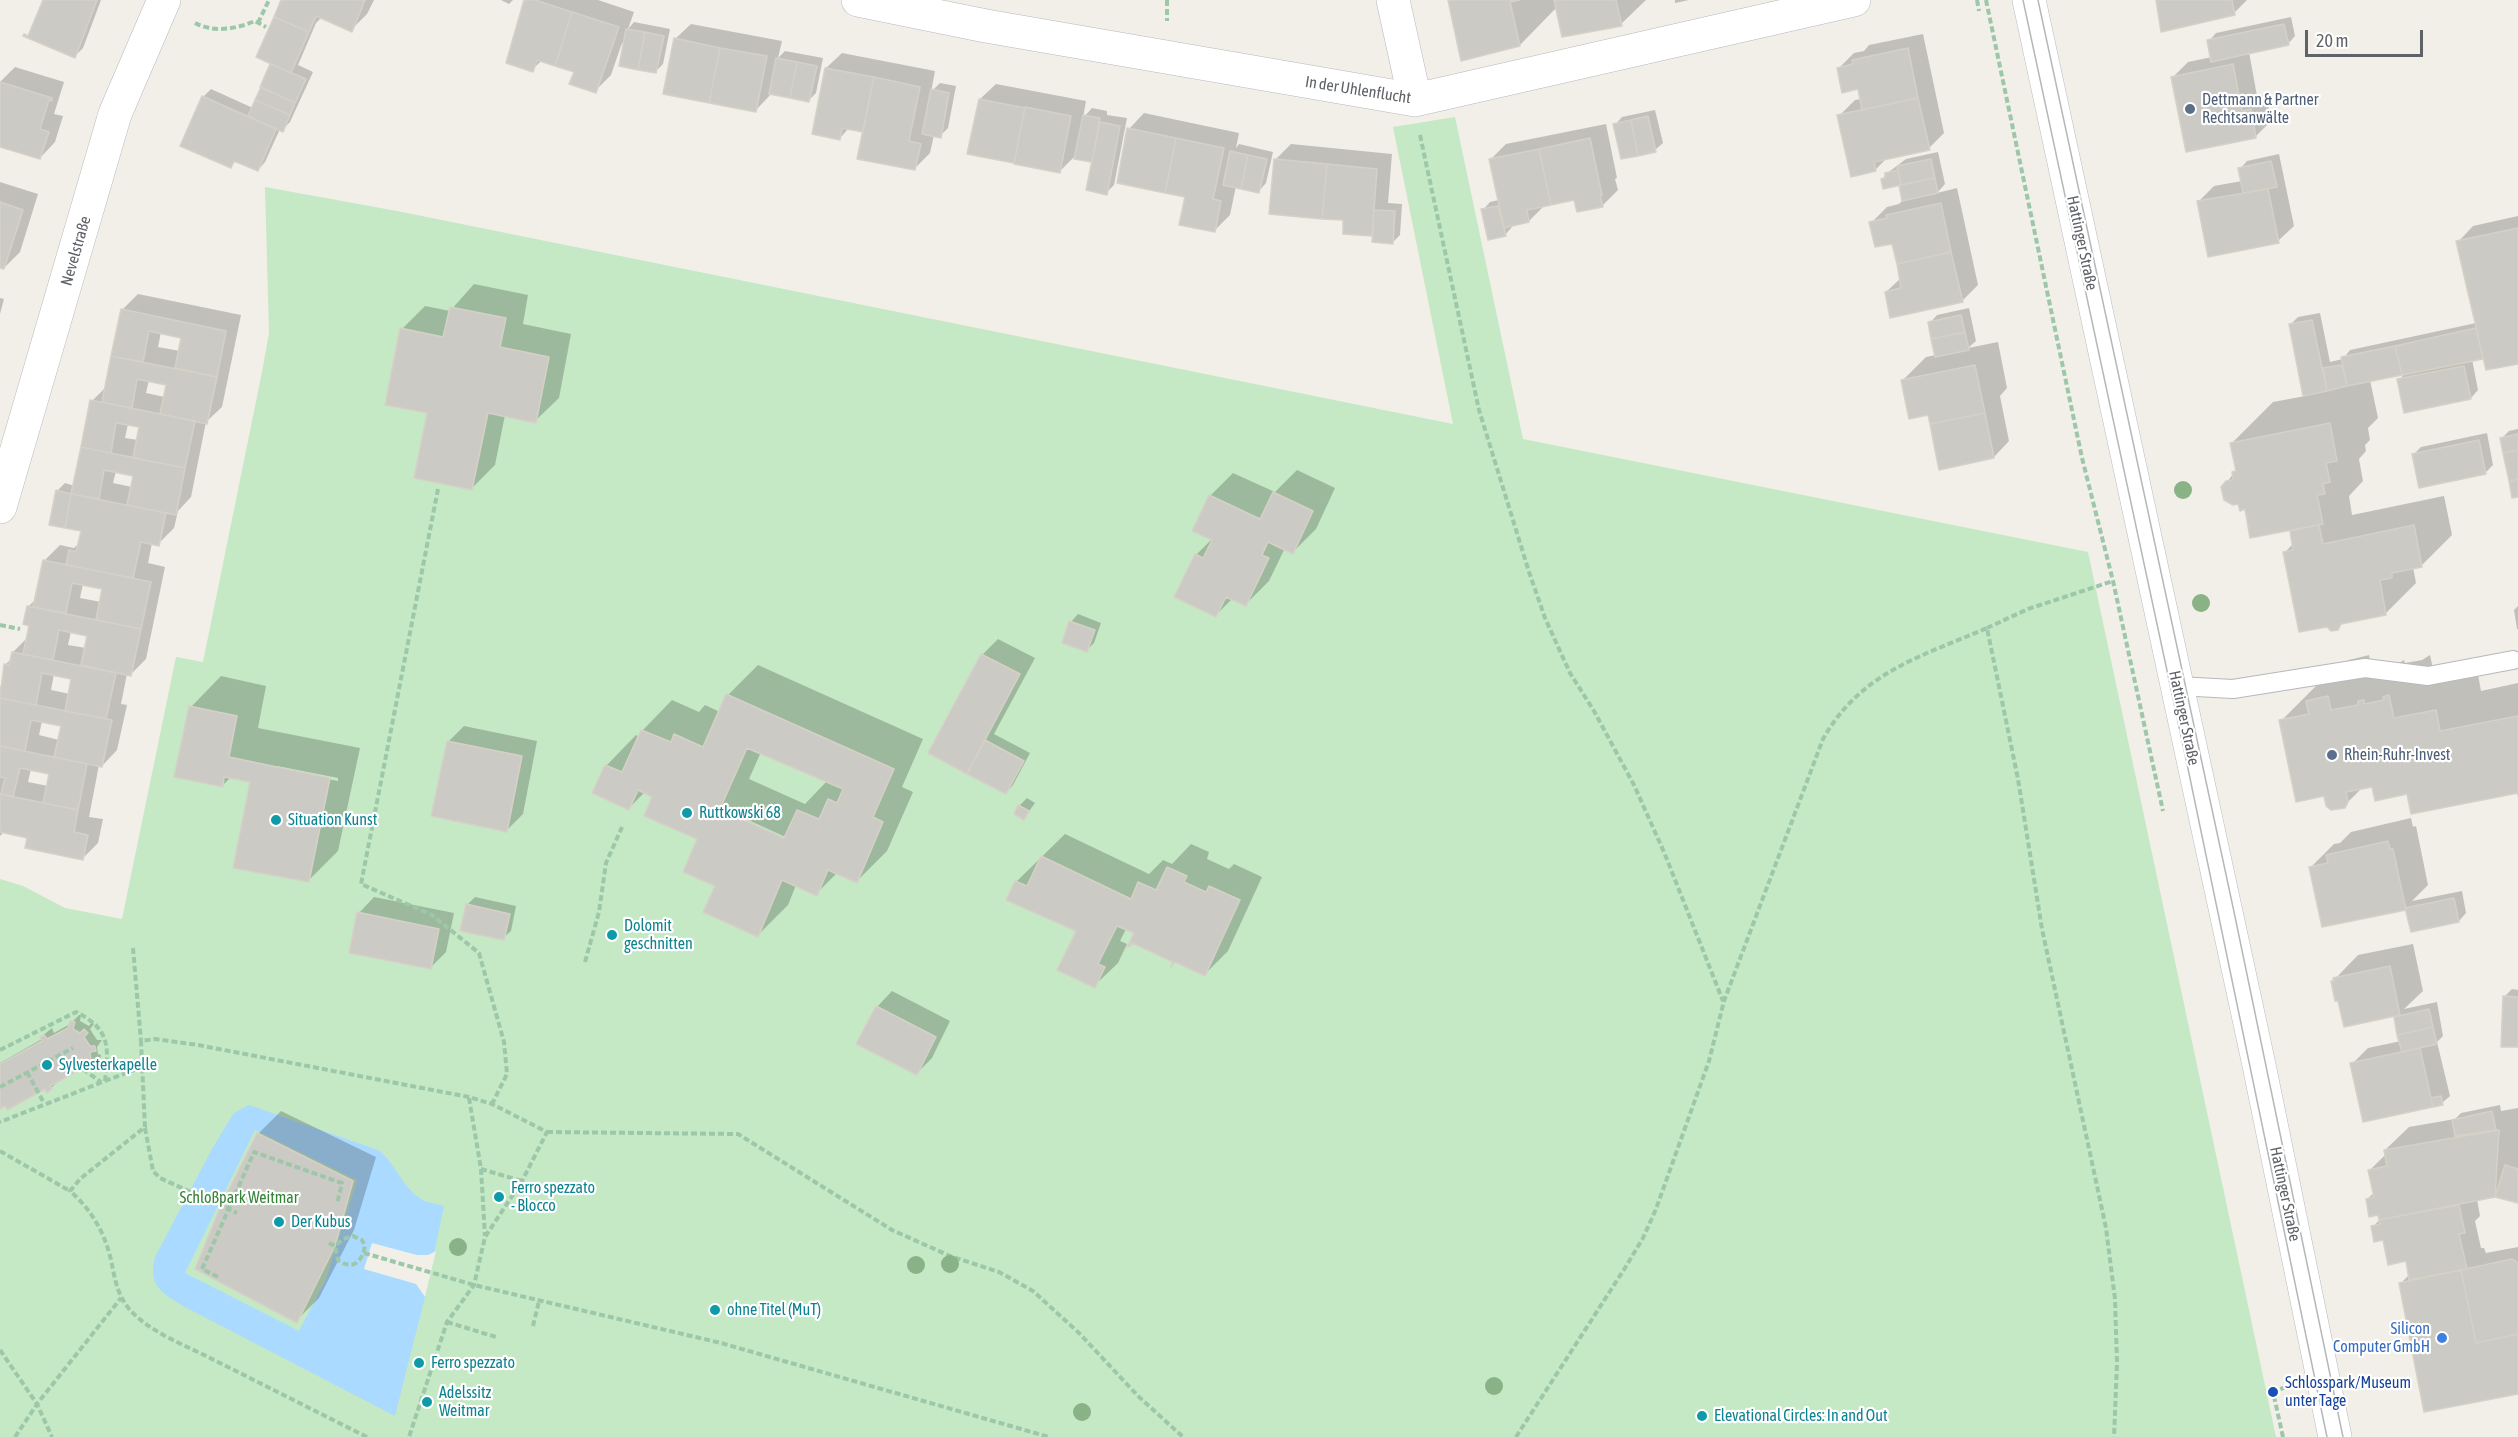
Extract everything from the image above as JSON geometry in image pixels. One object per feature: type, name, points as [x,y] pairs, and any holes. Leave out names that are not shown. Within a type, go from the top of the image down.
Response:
[{"type":"street","name":"Nevelstraße","points":[[0,507],[115,114],[164,0]]},
{"type":"street","name":"In der Uhlenflucht","points":[[858,0],[998,28],[1415,100],[1854,0]]},
{"type":"street","points":[[1393,0],[1415,100]]},
{"type":"street","name":"Hattinger Straße","points":[[2030,0],[2178,686],[2335,1437]]},
{"type":"lane","points":[[2178,686],[2233,689],[2365,668],[2428,676],[2513,660]]},
{"type":"path","points":[[258,23],[269,0]]},
{"type":"path","points":[[1977,0],[1979,11]]},
{"type":"path","points":[[1986,0],[2082,458],[2113,582]]},
{"type":"path","points":[[192,22],[202,27],[230,29],[255,21],[266,27]]},
{"type":"path","points":[[1415,100],[1424,158],[1479,410],[1529,572],[1545,618],[1570,673],[1594,711],[1634,785],[1664,852],[1724,1002]]},
{"type":"path","points":[[438,489],[361,884],[432,915],[479,952],[504,1042],[507,1074],[492,1104]]},
{"type":"path","points":[[1516,1437],[1643,1238],[1669,1178],[1709,1061],[1724,1002],[1823,739],[1835,717],[1858,693],[1895,668],[2028,609],[2113,582],[2154,574]]},
{"type":"path","points":[[0,625],[20,629]]},
{"type":"path","points":[[1988,628],[2018,779],[2042,929],[2106,1228],[2115,1299],[2117,1363],[2114,1437]]},
{"type":"path","points":[[585,962],[599,912],[606,863],[622,827]]},
{"type":"path","points":[[133,948],[145,1127],[153,1172],[160,1178],[237,1213]]},
{"type":"path","points":[[0,1050],[76,1012],[93,1021],[105,1038],[108,1056],[103,1082]]},
{"type":"path","points":[[141,1041],[155,1039],[198,1045],[469,1097],[492,1104],[547,1132],[738,1134],[892,1230],[942,1253],[999,1272],[1033,1291],[1078,1333],[1138,1396],[1183,1437]]},
{"type":"path","points":[[0,1087],[73,1048]]},
{"type":"path","points":[[0,1122],[44,1103],[65,1098],[142,1067]]},
{"type":"path","points":[[83,1069],[103,1082]]},
{"type":"path","points":[[27,1072],[44,1103]]},
{"type":"path","points":[[409,1437],[447,1322],[474,1285],[486,1237],[481,1169],[469,1097]]},
{"type":"path","points":[[70,1191],[80,1179],[145,1127]]},
{"type":"path","points":[[486,1237],[522,1181],[547,1132]]},
{"type":"path","points":[[0,1151],[70,1191],[91,1212],[106,1243],[121,1299],[132,1312],[168,1336],[367,1437]]},
{"type":"path","points":[[219,1277],[202,1269],[254,1152],[342,1183],[337,1204]]},
{"type":"path","points":[[481,1169],[522,1181]]},
{"type":"path","points":[[348,1236],[362,1240],[365,1246],[360,1262],[355,1265],[348,1265],[338,1260],[335,1246],[348,1236]]},
{"type":"path","points":[[329,1243],[335,1246]]},
{"type":"path","points":[[364,1253],[474,1285],[721,1343],[1049,1437]]},
{"type":"path","points":[[15,1437],[37,1404],[121,1299]]},
{"type":"path","points":[[533,1326],[539,1300]]},
{"type":"path","points":[[447,1322],[496,1337]]},
{"type":"path","points":[[0,1350],[37,1404],[52,1437]]},
{"type":"path","points":[[2273,1392],[2283,1437]]},
{"type":"green space","name":"Schloßpark Weitmar","points":[[1455,117],[1523,439],[2088,552],[2276,1437],[0,1437],[0,879],[23,886],[65,908],[122,919],[176,657],[203,662],[262,372],[269,333],[265,187],[397,211],[1453,424],[1393,127]]},
{"type":"water","points":[[249,1105],[378,1150],[417,1197],[444,1206],[425,1297],[395,1416],[183,1306],[168,1297],[155,1282],[153,1267],[155,1257],[212,1149],[234,1113]],"holes":[[[255,1130],[357,1180],[326,1279],[299,1331],[185,1273]]]},
{"type":"pier","points":[[372,1243],[417,1255],[428,1255],[436,1251],[425,1297],[416,1284],[364,1269]]},
{"type":"building","points":[[43,0],[97,0],[75,58],[23,36],[24,34],[28,36]]},
{"type":"building","points":[[281,0],[365,0],[352,32],[316,16],[309,32],[274,17]]},
{"type":"building","points":[[524,0],[535,0],[572,12],[555,66],[537,60],[533,72],[506,63]]},
{"type":"building","points":[[1448,0],[1520,0],[1510,2],[1520,46],[1461,61]]},
{"type":"building","points":[[1554,0],[1616,0],[1622,26],[1562,37]]},
{"type":"building","points":[[2156,0],[2232,0],[2235,15],[2161,32]]},
{"type":"building","points":[[572,12],[619,27],[596,93],[569,84],[574,72],[555,66]]},
{"type":"building","points":[[274,17],[309,32],[291,73],[256,57]]},
{"type":"building","points":[[2284,24],[2289,45],[2211,62],[2207,40]]},
{"type":"building","points":[[626,29],[645,32],[638,70],[619,66]]},
{"type":"building","points":[[645,32],[664,36],[656,73],[638,70]]},
{"type":"building","points":[[674,38],[720,48],[709,103],[663,94]]},
{"type":"building","points":[[720,48],[767,56],[756,112],[709,103]]},
{"type":"building","points":[[1908,48],[1918,98],[1862,110],[1858,89],[1842,93],[1837,68],[1853,64],[1852,60]]},
{"type":"building","points":[[776,58],[797,62],[790,98],[769,94]]},
{"type":"building","points":[[797,62],[817,66],[809,102],[790,98]]},
{"type":"building","points":[[270,64],[306,79],[295,103],[260,87]]},
{"type":"building","points":[[2233,64],[2242,111],[2251,109],[2256,138],[2186,152],[2171,77]]},
{"type":"building","points":[[825,68],[874,77],[863,132],[842,128],[840,140],[812,134]]},
{"type":"building","points":[[874,77],[920,87],[909,141],[921,144],[915,170],[857,159]]},
{"type":"building","points":[[0,82],[52,98],[52,101],[49,100],[40,129],[49,132],[40,159],[0,147]]},
{"type":"building","points":[[261,87],[295,103],[290,115],[255,100]]},
{"type":"building","points":[[931,89],[949,93],[941,138],[922,134]]},
{"type":"building","points":[[202,96],[276,129],[258,171],[234,161],[231,168],[180,146]]},
{"type":"building","points":[[1918,98],[1930,150],[1874,162],[1876,171],[1851,177],[1837,115]]},
{"type":"building","points":[[979,99],[1025,108],[1014,163],[967,154]]},
{"type":"building","points":[[255,100],[290,115],[283,132],[248,116]]},
{"type":"building","points":[[1025,107],[1071,116],[1060,173],[1014,164]]},
{"type":"building","points":[[1083,115],[1100,118],[1092,162],[1074,159]]},
{"type":"building","points":[[1648,116],[1656,152],[1638,156],[1631,120]]},
{"type":"building","points":[[1631,120],[1638,156],[1621,159],[1613,124]]},
{"type":"building","points":[[1100,122],[1120,126],[1107,195],[1086,190]]},
{"type":"building","points":[[1127,128],[1176,138],[1165,193],[1117,183]]},
{"type":"building","points":[[1176,138],[1224,148],[1213,199],[1221,201],[1215,232],[1179,225],[1185,197],[1165,193]]},
{"type":"building","points":[[1590,138],[1603,207],[1577,212],[1574,200],[1551,205],[1539,149]]},
{"type":"building","points":[[1539,149],[1551,205],[1527,210],[1529,222],[1504,228],[1489,159]]},
{"type":"building","points":[[1230,151],[1248,155],[1241,189],[1223,185]]},
{"type":"building","points":[[1248,155],[1267,159],[1259,193],[1241,189]]},
{"type":"building","points":[[1274,159],[1327,164],[1322,219],[1269,214]]},
{"type":"building","points":[[1931,159],[1935,178],[1901,185],[1897,166]]},
{"type":"building","points":[[2271,161],[2277,187],[2243,193],[2238,168]]},
{"type":"building","points":[[1327,164],[1377,169],[1372,236],[1343,234],[1343,220],[1322,219]]},
{"type":"building","points":[[1898,170],[1901,185],[1883,189],[1881,179],[1885,178],[1885,173]]},
{"type":"building","points":[[1935,178],[1938,193],[1902,201],[1899,185]]},
{"type":"building","points":[[2268,189],[2279,243],[2208,257],[2197,201]]},
{"type":"building","points":[[0,202],[23,210],[4,269],[0,268]]},
{"type":"building","points":[[1941,203],[1951,252],[1897,264],[1892,244],[1875,247],[1869,222],[1887,218],[1886,215]]},
{"type":"building","points":[[1498,206],[1506,236],[1488,240],[1481,209]]},
{"type":"building","points":[[1374,210],[1395,211],[1393,244],[1372,242]]},
{"type":"building","points":[[2518,228],[2518,364],[2486,370],[2456,241]]},
{"type":"building","points":[[1951,252],[1963,302],[1890,318],[1885,292],[1901,288],[1897,264]]},
{"type":"building","points":[[450,307],[506,318],[500,347],[549,357],[536,423],[488,413],[472,490],[414,478],[427,413],[385,405],[400,328],[443,337]]},
{"type":"building","points":[[121,309],[226,331],[217,377],[175,368],[181,338],[149,331],[143,362],[111,356]]},
{"type":"building","points":[[1961,315],[1965,332],[1931,339],[1928,322]]},
{"type":"building","points":[[2312,320],[2327,391],[2303,396],[2289,324]]},
{"type":"building","points":[[2476,328],[2483,359],[2402,375],[2395,346]]},
{"type":"building","points":[[1965,332],[1969,350],[1935,357],[1931,339]]},
{"type":"building","points":[[2395,346],[2402,375],[2347,386],[2341,357]]},
{"type":"building","points":[[111,356],[217,377],[207,424],[160,414],[166,385],[137,379],[132,408],[102,402]]},
{"type":"building","points":[[1975,365],[1985,413],[1930,424],[1928,415],[1909,419],[1901,380]]},
{"type":"building","points":[[2342,365],[2347,386],[2327,391],[2323,368]]},
{"type":"building","points":[[2464,366],[2471,399],[2404,413],[2397,379]]},
{"type":"building","points":[[90,400],[195,421],[185,468],[133,458],[139,427],[116,423],[111,453],[81,447]]},
{"type":"building","points":[[1985,413],[1994,458],[1939,470],[1930,424]]},
{"type":"building","points":[[2330,423],[2337,461],[2326,463],[2330,482],[2323,484],[2325,494],[2317,495],[2323,524],[2250,538],[2245,509],[2240,511],[2238,504],[2233,505],[2224,500],[2221,487],[2226,481],[2233,480],[2232,472],[2236,471],[2230,443]]},
{"type":"building","points":[[2518,434],[2518,450],[2503,453],[2500,438]]},
{"type":"building","points":[[2479,440],[2486,474],[2419,488],[2412,454]]},
{"type":"building","points":[[81,447],[185,468],[176,515],[127,505],[133,476],[104,470],[99,499],[71,494]]},
{"type":"building","points":[[2518,450],[2518,479],[2509,481],[2503,453]]},
{"type":"building","points":[[2518,479],[2518,497],[2512,498],[2509,481]]},
{"type":"building","points":[[56,490],[71,494],[65,528],[49,525]]},
{"type":"building","points":[[1273,492],[1313,511],[1293,554],[1268,542],[1262,555],[1269,558],[1246,606],[1226,597],[1216,617],[1174,597],[1195,554],[1203,558],[1212,540],[1192,531],[1209,495],[1260,519]]},
{"type":"building","points":[[71,494],[166,513],[159,546],[141,542],[133,578],[66,565],[69,550],[76,552],[81,531],[65,528]]},
{"type":"building","points":[[2319,525],[2323,544],[2414,525],[2422,567],[2392,573],[2392,578],[2380,580],[2386,615],[2341,624],[2338,630],[2331,631],[2327,627],[2299,632],[2283,552],[2293,550],[2290,531]]},
{"type":"building","points":[[43,560],[151,582],[141,629],[96,620],[102,589],[72,583],[66,613],[33,607]]},
{"type":"building","points":[[27,606],[141,629],[131,676],[81,665],[87,636],[59,630],[53,660],[23,654],[29,626],[23,624]]},
{"type":"building","points":[[1069,621],[1095,630],[1087,652],[1062,643]]},
{"type":"building","points":[[12,652],[116,673],[106,719],[65,711],[71,679],[42,673],[36,705],[0,698],[4,664],[9,665]]},
{"type":"building","points":[[981,654],[1020,674],[967,774],[928,753]]},
{"type":"building","name":"Ruttkowski 68","points":[[726,694],[894,769],[873,817],[883,822],[857,883],[828,870],[817,896],[782,880],[758,937],[703,912],[715,886],[683,872],[697,839],[644,816],[652,797],[638,790],[629,810],[592,793],[605,765],[622,772],[641,730],[671,742],[674,734],[703,747]],"holes":[[[747,748],[843,789],[837,803],[828,799],[819,819],[797,810],[784,838],[720,809]]]},
{"type":"building","points":[[2389,695],[2394,718],[2436,710],[2440,731],[2518,716],[2518,793],[2411,814],[2407,794],[2375,801],[2372,787],[2346,792],[2348,802],[2345,808],[2331,810],[2326,806],[2324,796],[2296,802],[2279,720],[2309,714],[2306,701],[2328,696],[2331,710],[2358,705],[2358,701],[2364,700],[2364,704],[2384,700],[2383,697]]},
{"type":"building","points":[[0,698],[112,720],[102,767],[54,757],[61,726],[31,720],[25,751],[0,746]]},
{"type":"building","points":[[189,706],[237,716],[229,757],[330,778],[309,882],[233,868],[250,782],[224,777],[223,787],[174,777]]},
{"type":"building","points":[[985,740],[1024,761],[1006,794],[967,774]]},
{"type":"building","points":[[447,741],[522,756],[507,832],[431,816]]},
{"type":"building","points":[[0,746],[87,764],[78,810],[43,803],[49,774],[20,768],[13,797],[1,794],[5,778],[0,777]]},
{"type":"building","points":[[0,794],[78,810],[74,832],[88,835],[83,860],[25,848],[27,838],[0,832]]},
{"type":"building","points":[[1018,805],[1029,811],[1024,820],[1014,814]]},
{"type":"building","points":[[2388,841],[2390,849],[2393,849],[2406,910],[2322,927],[2309,867],[2328,863],[2326,855]]},
{"type":"building","points":[[1041,856],[1131,899],[1138,882],[1156,890],[1167,867],[1187,876],[1184,882],[1206,892],[1209,886],[1240,900],[1205,976],[1175,962],[1171,967],[1173,962],[1132,943],[1130,947],[1127,947],[1134,933],[1117,926],[1098,964],[1105,967],[1095,988],[1057,970],[1076,931],[1006,900],[1015,881],[1027,886]]},
{"type":"building","points":[[2454,898],[2459,922],[2411,932],[2405,908]]},
{"type":"building","points":[[466,904],[510,914],[504,940],[460,931]]},
{"type":"building","points":[[357,912],[439,929],[431,969],[349,953]]},
{"type":"building","points":[[2390,966],[2400,1015],[2344,1027],[2338,1001],[2335,1001],[2331,981],[2334,981],[2333,978]]},
{"type":"building","points":[[2503,996],[2518,997],[2518,1047],[2501,1047]]},
{"type":"building","points":[[876,1006],[936,1037],[917,1075],[856,1044]]},
{"type":"building","points":[[2429,1009],[2433,1027],[2397,1035],[2394,1017]]},
{"type":"building","name":"Sylvesterkapelle","points":[[70,1021],[75,1022],[73,1029],[80,1033],[84,1029],[88,1033],[84,1037],[90,1046],[95,1046],[96,1051],[90,1052],[91,1061],[95,1063],[92,1069],[87,1066],[50,1086],[52,1089],[47,1093],[45,1089],[7,1110],[5,1106],[0,1109],[0,1064],[42,1041],[40,1037],[44,1035],[47,1039],[68,1028]]},
{"type":"building","points":[[2433,1027],[2437,1044],[2402,1052],[2397,1035]]},
{"type":"building","points":[[2420,1048],[2433,1107],[2363,1122],[2350,1063]]},
{"type":"building","points":[[2441,1096],[2443,1105],[2433,1107],[2431,1098]]},
{"type":"building","points":[[2492,1111],[2496,1130],[2455,1136],[2452,1120]]},
{"type":"building","points":[[2499,1130],[2495,1197],[2379,1220],[2378,1215],[2369,1217],[2366,1199],[2374,1197],[2368,1170],[2387,1166],[2384,1150]]},
{"type":"building","points":[[257,1133],[353,1181],[335,1246],[297,1323],[195,1269],[221,1205]]},
{"type":"building","points":[[2505,1165],[2518,1169],[2518,1203],[2495,1197]]},
{"type":"building","points":[[2459,1205],[2465,1233],[2459,1234],[2467,1269],[2409,1280],[2406,1261],[2388,1265],[2383,1240],[2374,1242],[2371,1226],[2380,1224],[2379,1220]]},
{"type":"building","points":[[2512,1259],[2518,1263],[2518,1334],[2476,1343],[2461,1270]]},
{"type":"building","name":"Silicon Computer GmbH","points":[[2461,1270],[2476,1343],[2518,1334],[2518,1394],[2424,1412],[2399,1283]]},
{"type":"tram line","points":[[2023,0],[2186,759],[2327,1437]]},
{"type":"tram line","points":[[2038,0],[2233,907],[2343,1437]]},
{"type":"place","name":"Dettmann & Partner Rechtsanwälte","points":[[2190,109]]},
{"type":"place","name":"Rhein-Ruhr-Invest","points":[[2332,755]]},
{"type":"place","name":"Ruttkowski 68","points":[[687,813]]},
{"type":"place","name":"Situation Kunst","points":[[276,820]]},
{"type":"place","name":"Dolomit geschnitten","points":[[612,935]]},
{"type":"place","name":"Sylvesterkapelle","points":[[47,1065]]},
{"type":"place","name":"Ferro spezzato - Blocco","points":[[499,1197]]},
{"type":"place","name":"Der Kubus","points":[[279,1222]]},
{"type":"place","name":"ohne Titel (MuT)","points":[[715,1310]]},
{"type":"place","name":"Silicon Computer GmbH","points":[[2442,1338]]},
{"type":"place","name":"Ferro spezzato","points":[[419,1363]]},
{"type":"place","name":"Schlosspark/Museum unter Tage","points":[[2273,1392]]},
{"type":"place","name":"Adelssitz Weitmar","points":[[427,1402]]},
{"type":"place","name":"Elevational Circles: In and Out","points":[[1702,1416]]}]
